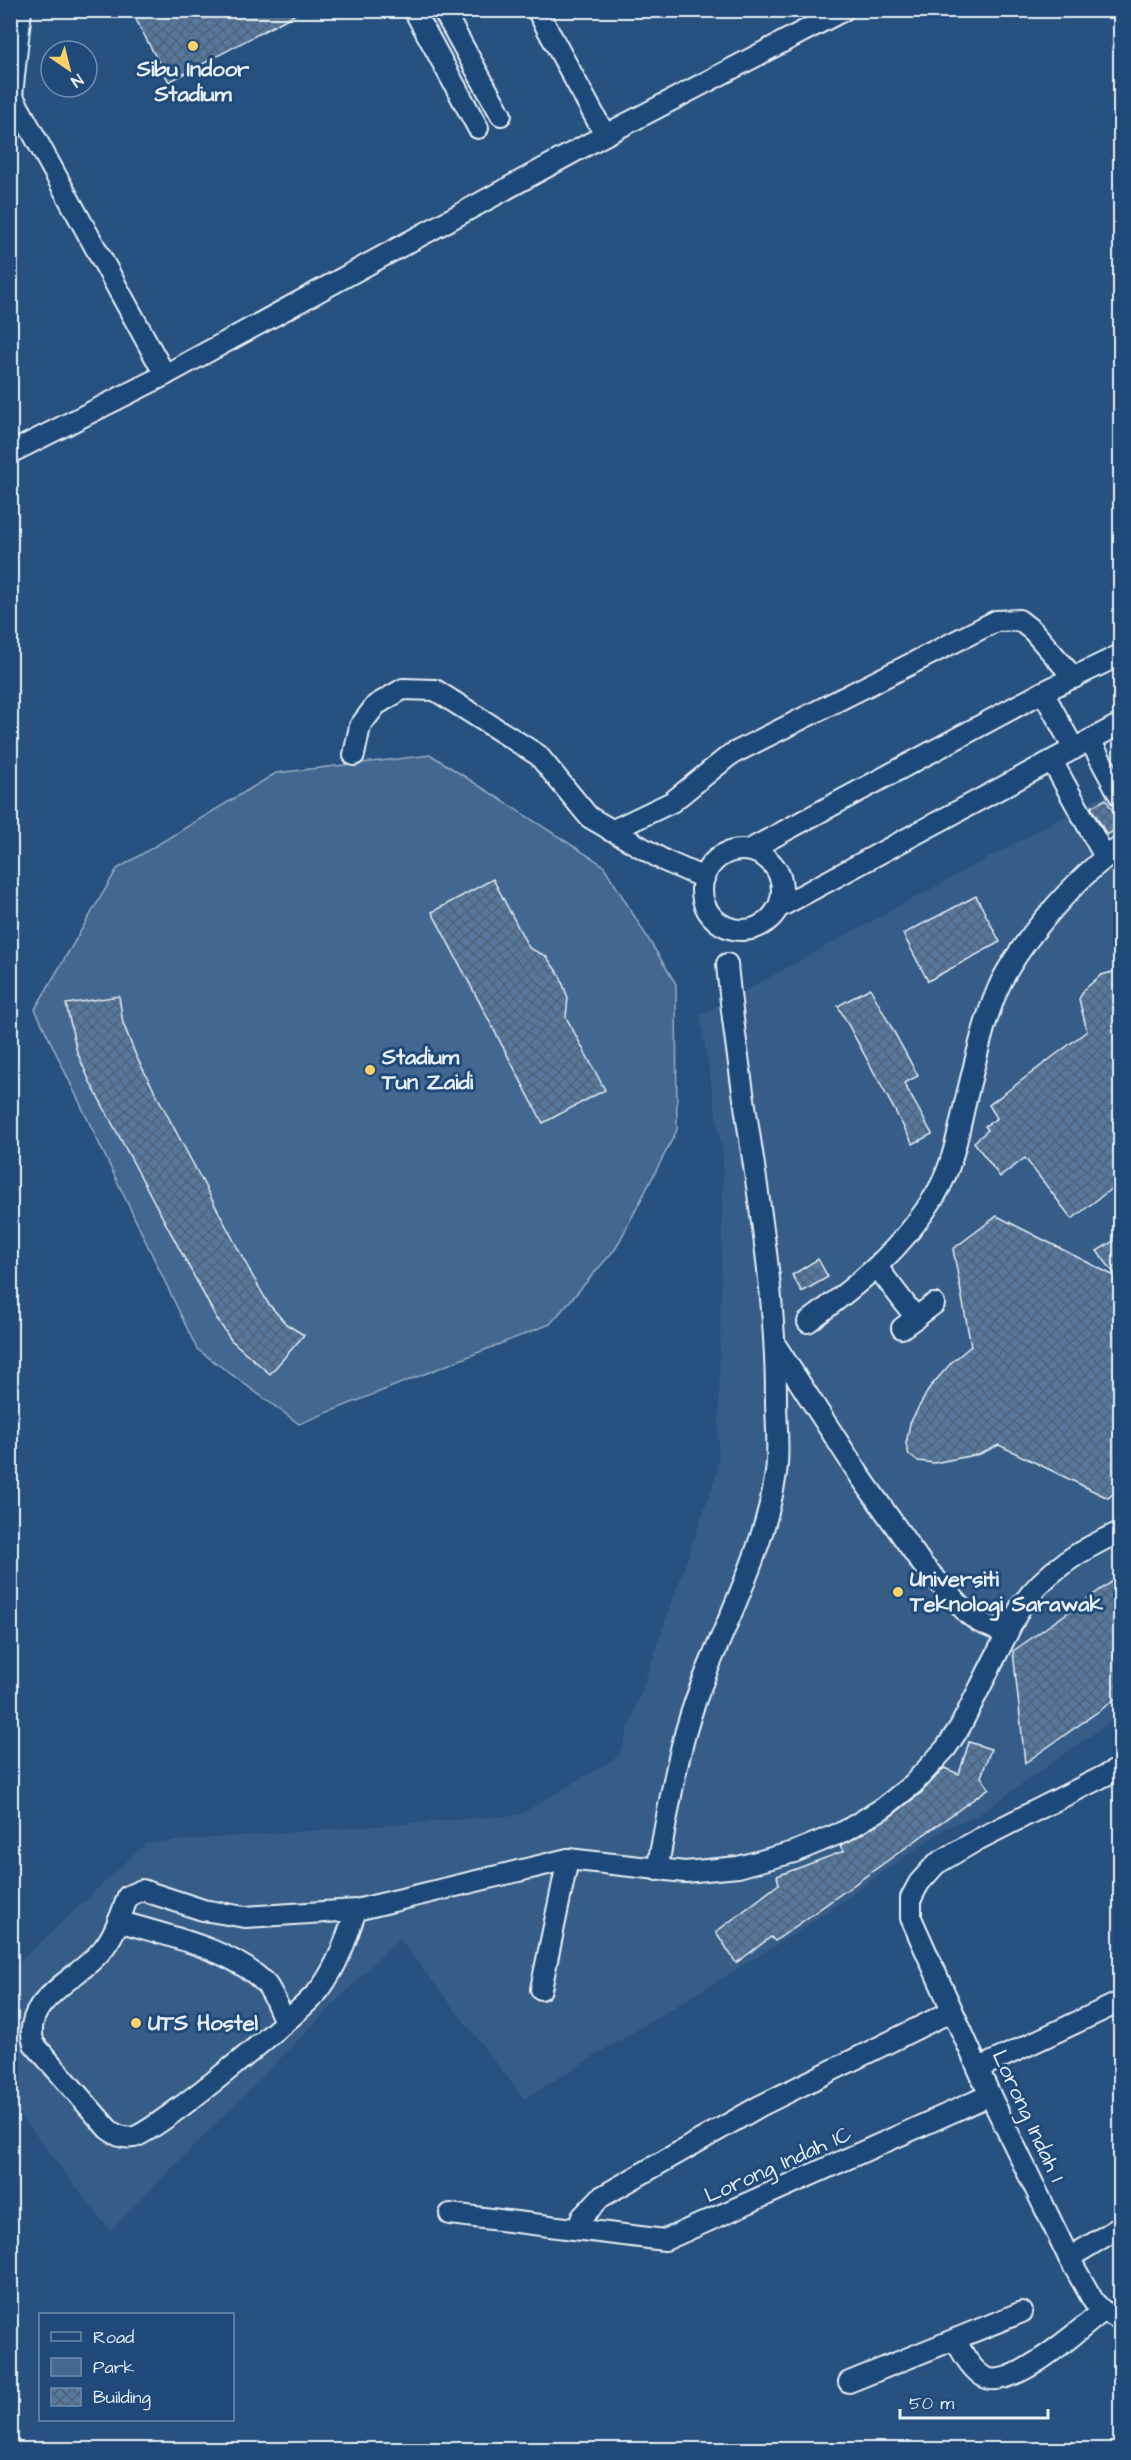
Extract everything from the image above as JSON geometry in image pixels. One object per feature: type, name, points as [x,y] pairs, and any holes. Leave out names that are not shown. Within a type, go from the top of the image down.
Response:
[{"type":"street","points":[[21,10],[12,95],[165,375]]},
{"type":"street","points":[[414,10],[478,128]]},
{"type":"street","points":[[443,10],[501,115]]},
{"type":"street","points":[[537,10],[605,135]]},
{"type":"street","points":[[10,453],[165,375],[605,135],[844,10]]},
{"type":"street","points":[[610,831],[672,802],[730,755],[996,621],[1019,620],[1033,631],[1074,678]]},
{"type":"street","points":[[1120,655],[1043,692],[749,850],[738,850],[717,859],[704,878],[703,899],[707,908],[722,924],[734,929],[753,928],[770,919],[778,908],[1120,724]]},
{"type":"street","points":[[354,755],[360,726],[375,705],[403,689],[435,690],[538,755],[589,817],[665,861],[704,878]]},
{"type":"street","points":[[1043,692],[1120,796]]},
{"type":"street","points":[[808,1322],[890,1257],[936,1193],[954,1153],[983,1032],[1001,983],[1020,951],[1061,901],[1113,852],[1052,761]]},
{"type":"street","points":[[749,850],[771,862],[778,872],[782,884],[778,908]]},
{"type":"street","points":[[657,1870],[683,1739],[696,1700],[740,1600],[755,1556],[776,1477],[776,1346],[762,1212],[736,1049],[728,964]]},
{"type":"street","points":[[877,1268],[909,1323],[934,1304]]},
{"type":"street","points":[[776,1346],[922,1564],[968,1614],[979,1622],[1007,1634]]},
{"type":"street","points":[[356,1910],[341,1953],[320,1989],[285,2021],[151,2128],[131,2138],[120,2137],[108,2129],[42,2055],[30,2031],[33,2017],[43,2002],[90,1964],[106,1945],[128,1896],[142,1890],[203,1910],[245,1917],[356,1910],[568,1859],[657,1870],[707,1871],[758,1863],[845,1831],[883,1808],[913,1784],[946,1748],[960,1727],[1031,1592],[1050,1574],[1095,1543],[1120,1532]]},
{"type":"street","name":"Lorong Indah 1","points":[[1112,2315],[1094,2302],[1069,2258],[990,2095],[911,1918],[911,1899],[919,1883],[936,1864],[979,1839],[1120,1768]]},
{"type":"street","points":[[541,1989],[568,1859]]},
{"type":"street","points":[[118,1921],[212,1951],[248,1968],[267,1986],[285,2021]]},
{"type":"street","points":[[979,2068],[1120,2002]]},
{"type":"street","points":[[578,2229],[582,2217],[601,2198],[760,2106],[952,2011]]},
{"type":"street","name":"Lorong Indah 1C","points":[[450,2214],[648,2239],[672,2238],[990,2095]]},
{"type":"street","points":[[1069,2258],[1120,2227]]},
{"type":"street","points":[[849,2382],[1022,2312]]},
{"type":"street","points":[[956,2340],[964,2356],[983,2376],[999,2379],[1011,2377],[1029,2367],[1112,2315]]},
{"type":"shaded area","name":"Universiti Teknologi Sarawak","points":[[1120,786],[1120,1715],[977,1816],[946,1828],[804,1928],[524,2099],[399,1938],[110,2231],[11,2103],[11,1970],[146,1843],[519,1815],[619,1756],[718,1469],[723,1157],[700,1015]]},
{"type":"green space","name":"Stadium Tun Zaidi","points":[[431,755],[603,865],[676,984],[677,1130],[616,1248],[550,1324],[299,1424],[197,1349],[35,1009],[117,869],[276,773]]},
{"type":"building","name":"Sibu Indoor Stadium","points":[[131,10],[303,10],[169,82]]},
{"type":"building","points":[[1106,799],[1120,824],[1120,827],[1107,835],[1091,807]]},
{"type":"building","points":[[493,879],[529,948],[546,956],[560,976],[568,998],[566,1017],[605,1090],[543,1123],[432,912]]},
{"type":"building","points":[[976,896],[1000,942],[928,981],[903,934]]},
{"type":"building","points":[[1120,970],[1120,1182],[1072,1219],[1025,1158],[1000,1177],[974,1142],[988,1130],[985,1126],[997,1118],[989,1105],[1087,1031],[1079,999],[1084,990],[1101,975]]},
{"type":"building","points":[[870,988],[918,1076],[904,1083],[932,1134],[913,1144],[838,1006]]},
{"type":"building","points":[[119,996],[123,1023],[136,1056],[252,1275],[268,1303],[286,1324],[304,1335],[270,1374],[231,1340],[217,1319],[90,1082],[77,1052],[66,1004]]},
{"type":"building","points":[[997,1216],[1118,1278],[1097,1251],[1120,1237],[1120,1488],[1108,1498],[999,1445],[980,1454],[934,1463],[918,1461],[909,1455],[906,1444],[910,1423],[930,1387],[952,1362],[971,1346],[953,1249]]},
{"type":"building","points":[[818,1259],[828,1277],[802,1292],[792,1275]]},
{"type":"building","points":[[1120,1576],[1120,1696],[1025,1763],[1013,1651]]},
{"type":"building","points":[[969,1742],[991,1749],[981,1777],[989,1788],[775,1941],[771,1937],[736,1963],[716,1932],[779,1884],[777,1876],[844,1851],[840,1846],[890,1817],[921,1793],[944,1768],[959,1774]]},
{"type":"place","name":"Sibu Indoor Stadium","points":[[193,46]]},
{"type":"place","name":"Stadium Tun Zaidi","points":[[370,1070]]},
{"type":"place","name":"Universiti Teknologi Sarawak","points":[[898,1592]]},
{"type":"place","name":"UTS Hostel","points":[[136,2023]]}]
